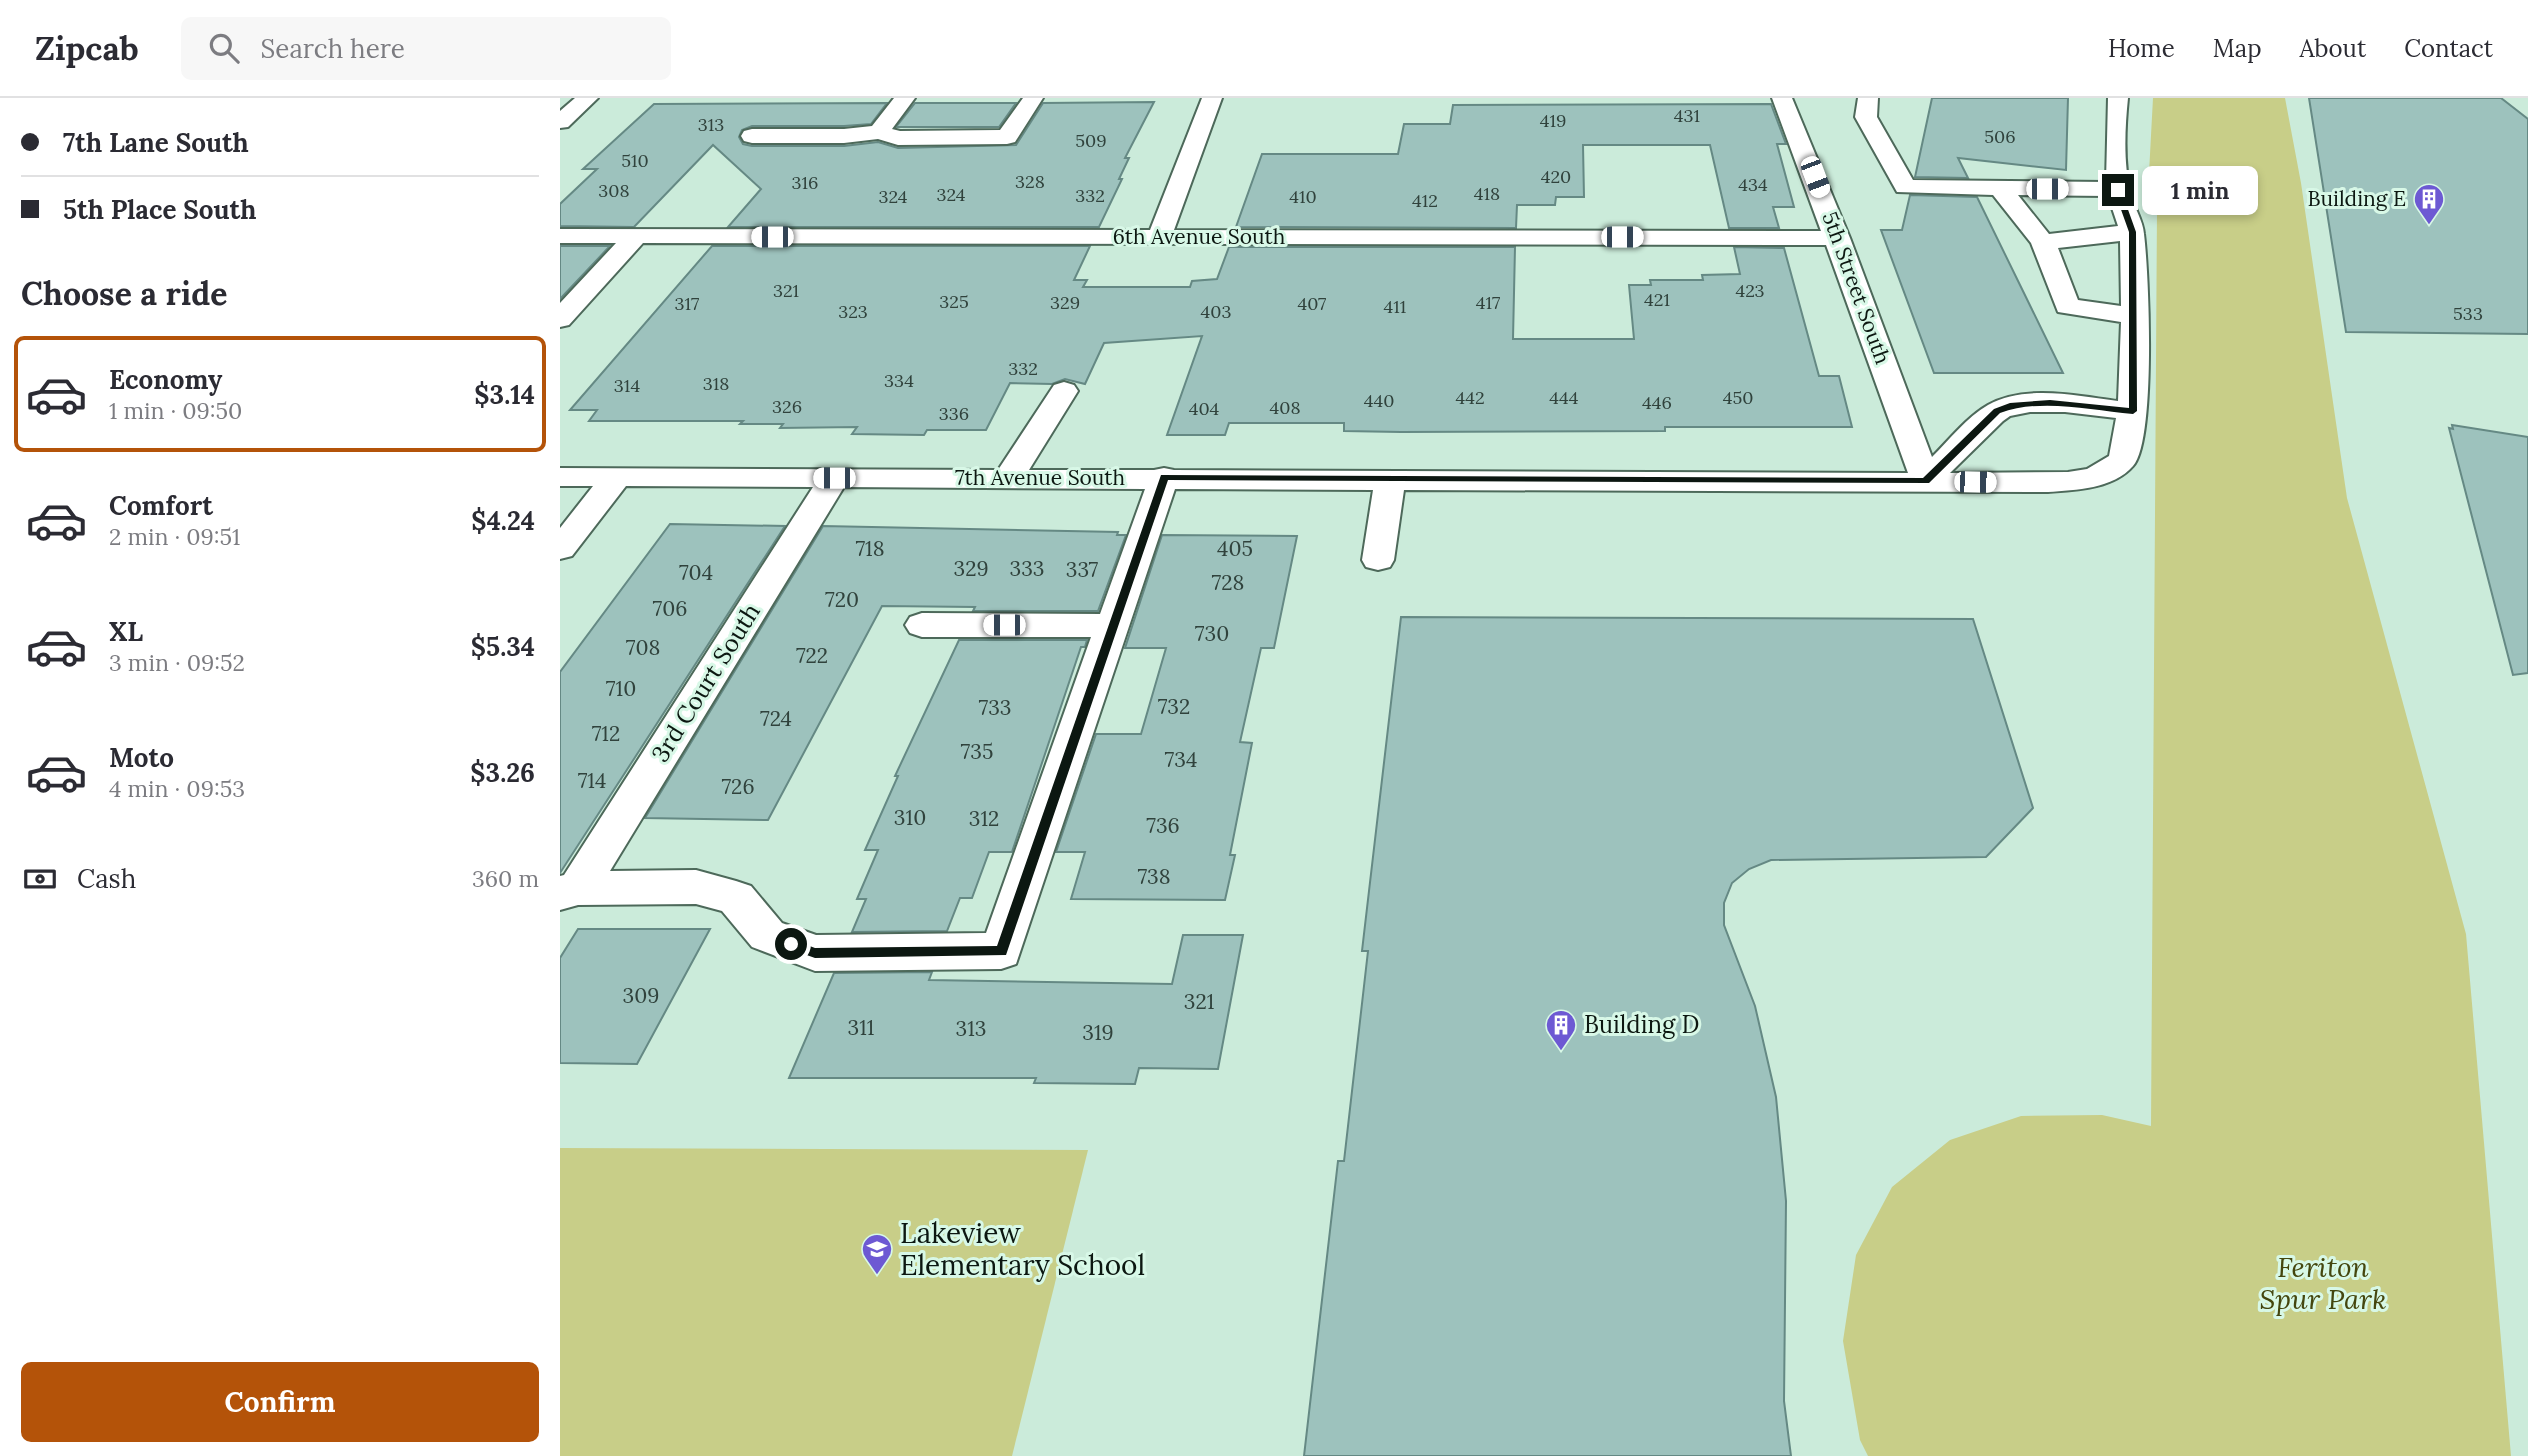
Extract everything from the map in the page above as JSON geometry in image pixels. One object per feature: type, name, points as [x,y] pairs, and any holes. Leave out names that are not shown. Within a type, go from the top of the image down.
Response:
[{"type":"street","points":[[560,122],[588,98]]},
{"type":"street","points":[[879,132],[905,98]]},
{"type":"street","points":[[752,136],[844,136],[879,132],[898,138],[1007,137],[1033,98]]},
{"type":"street","points":[[1159,237],[1212,98]]},
{"type":"street","name":"5th Street South","points":[[1782,98],[1838,238],[1926,481]]},
{"type":"street","points":[[1868,98],[1866,117],[1905,187],[2118,190]]},
{"type":"street","points":[[1926,481],[1997,411],[2013,405],[2050,403],[2133,411],[2132,232],[2118,190],[2118,98]]},
{"type":"street","points":[[2000,188],[2043,242],[2067,306],[2132,316]]},
{"type":"street","points":[[2043,242],[2132,232]]},
{"type":"street","name":"6th Avenue South","points":[[560,236],[1838,238]]},
{"type":"street","points":[[560,319],[635,237]]},
{"type":"street","points":[[1008,478],[1064,391]]},
{"type":"street","name":"7th Avenue South","points":[[560,477],[2064,482],[2107,472],[2124,458],[2130,441],[2133,411]]},
{"type":"street","points":[[560,549],[618,476]]},
{"type":"street","points":[[569,890],[696,887],[736,898],[767,935],[815,953],[1001,951],[1164,477]]},
{"type":"street","name":"3rd Court South","points":[[569,890],[834,478]]},
{"type":"street","points":[[1378,561],[1390,480]]},
{"type":"street","points":[[922,625],[1113,626]]},
{"type":"green space","name":"Feriton Spur Park","points":[[2153,98],[2285,98],[2301,183],[2347,498],[2466,934],[2511,1456],[1868,1456],[1860,1440],[1843,1341],[1856,1255],[1892,1187],[1950,1140],[2021,1116],[2102,1115],[2151,1126],[2157,209],[2149,173]]},
{"type":"green space","name":"Lakeview Elementary School","points":[[560,1148],[1088,1150],[1012,1456],[560,1456]]},
{"type":"building","points":[[1932,98],[2068,98],[2066,170],[1958,158],[1968,178],[1915,177]]},
{"type":"building","name":"Building E","points":[[2309,98],[2501,98],[2528,119],[2528,334],[2346,332]]},
{"type":"building","points":[[1154,102],[1125,158],[1129,158],[1119,179],[1122,179],[1099,227],[728,227],[761,189],[713,145],[634,227],[560,226],[560,204],[597,169],[583,169],[654,104],[887,103],[871,124],[752,126],[742,130],[739,137],[743,144],[752,146],[844,146],[878,142],[898,148],[1016,145],[1043,103]]},
{"type":"building","points":[[915,103],[1016,103],[999,127],[896,127]]},
{"type":"building","points":[[1771,104],[1786,144],[1777,144],[1794,207],[1773,207],[1779,228],[1729,228],[1710,145],[1583,145],[1584,197],[1556,197],[1555,205],[1517,205],[1516,228],[1236,227],[1262,154],[1398,154],[1404,124],[1450,124],[1453,105]]},
{"type":"building","points":[[1910,195],[1977,197],[2063,373],[1934,373],[1881,230],[1902,230]]},
{"type":"building","points":[[560,246],[610,246],[560,299]]},
{"type":"building","points":[[712,246],[1090,246],[1074,280],[1087,280],[1083,287],[1190,287],[1192,281],[1217,279],[1229,247],[1515,247],[1513,339],[1634,339],[1629,285],[1651,285],[1650,280],[1703,280],[1702,275],[1740,274],[1734,247],[1784,248],[1819,376],[1839,376],[1852,427],[1401,432],[1344,431],[1344,423],[1229,423],[1225,435],[1167,435],[1202,336],[1104,343],[1085,384],[1065,379],[1052,384],[1010,383],[986,430],[927,430],[924,435],[852,434],[857,427],[780,428],[783,424],[740,424],[743,421],[589,421],[597,410],[570,410]]},
{"type":"building","points":[[2452,425],[2528,437],[2528,673],[2513,675],[2449,428],[2453,429]]},
{"type":"building","points":[[670,524],[785,526],[560,873],[560,672]]},
{"type":"building","points":[[823,526],[1118,532],[1117,535],[1126,535],[1098,611],[973,611],[975,607],[882,606],[768,820],[645,818]]},
{"type":"building","points":[[1162,535],[1297,536],[1274,648],[1261,648],[1240,742],[1252,743],[1230,855],[1235,855],[1225,900],[1071,899],[1085,852],[1056,852],[1096,734],[1141,734],[1166,648],[1125,648]]},
{"type":"building","name":"Building D","points":[[1401,617],[1973,619],[2033,808],[1986,857],[1771,860],[1749,869],[1732,883],[1724,903],[1724,925],[1755,1006],[1776,1097],[1786,1201],[1784,1401],[1791,1456],[1304,1456],[1338,1161],[1344,1161],[1368,951],[1362,951]]},
{"type":"building","points":[[959,640],[1087,640],[1085,647],[1081,647],[1012,852],[989,852],[972,898],[960,898],[947,931],[852,932],[866,899],[857,899],[878,850],[865,850],[898,776],[895,776]]},
{"type":"building","points":[[578,929],[710,929],[637,1064],[560,1063],[560,958]]},
{"type":"building","points":[[1183,935],[1243,935],[1218,1069],[1139,1068],[1135,1084],[1034,1083],[1036,1078],[789,1078],[834,973],[932,972],[929,980],[1172,984]]},
{"type":"place","name":"Building E","points":[[2429,226]]},
{"type":"place","name":"Building D","points":[[1561,1052]]},
{"type":"place","name":"Lakeview Elementary School","points":[[877,1276]]},
{"type":"route","points":[[791,944],[815,953],[1001,951],[1164,477],[1926,481],[1997,411],[2013,405],[2050,403],[2133,411],[2132,232],[2118,190]]}]
